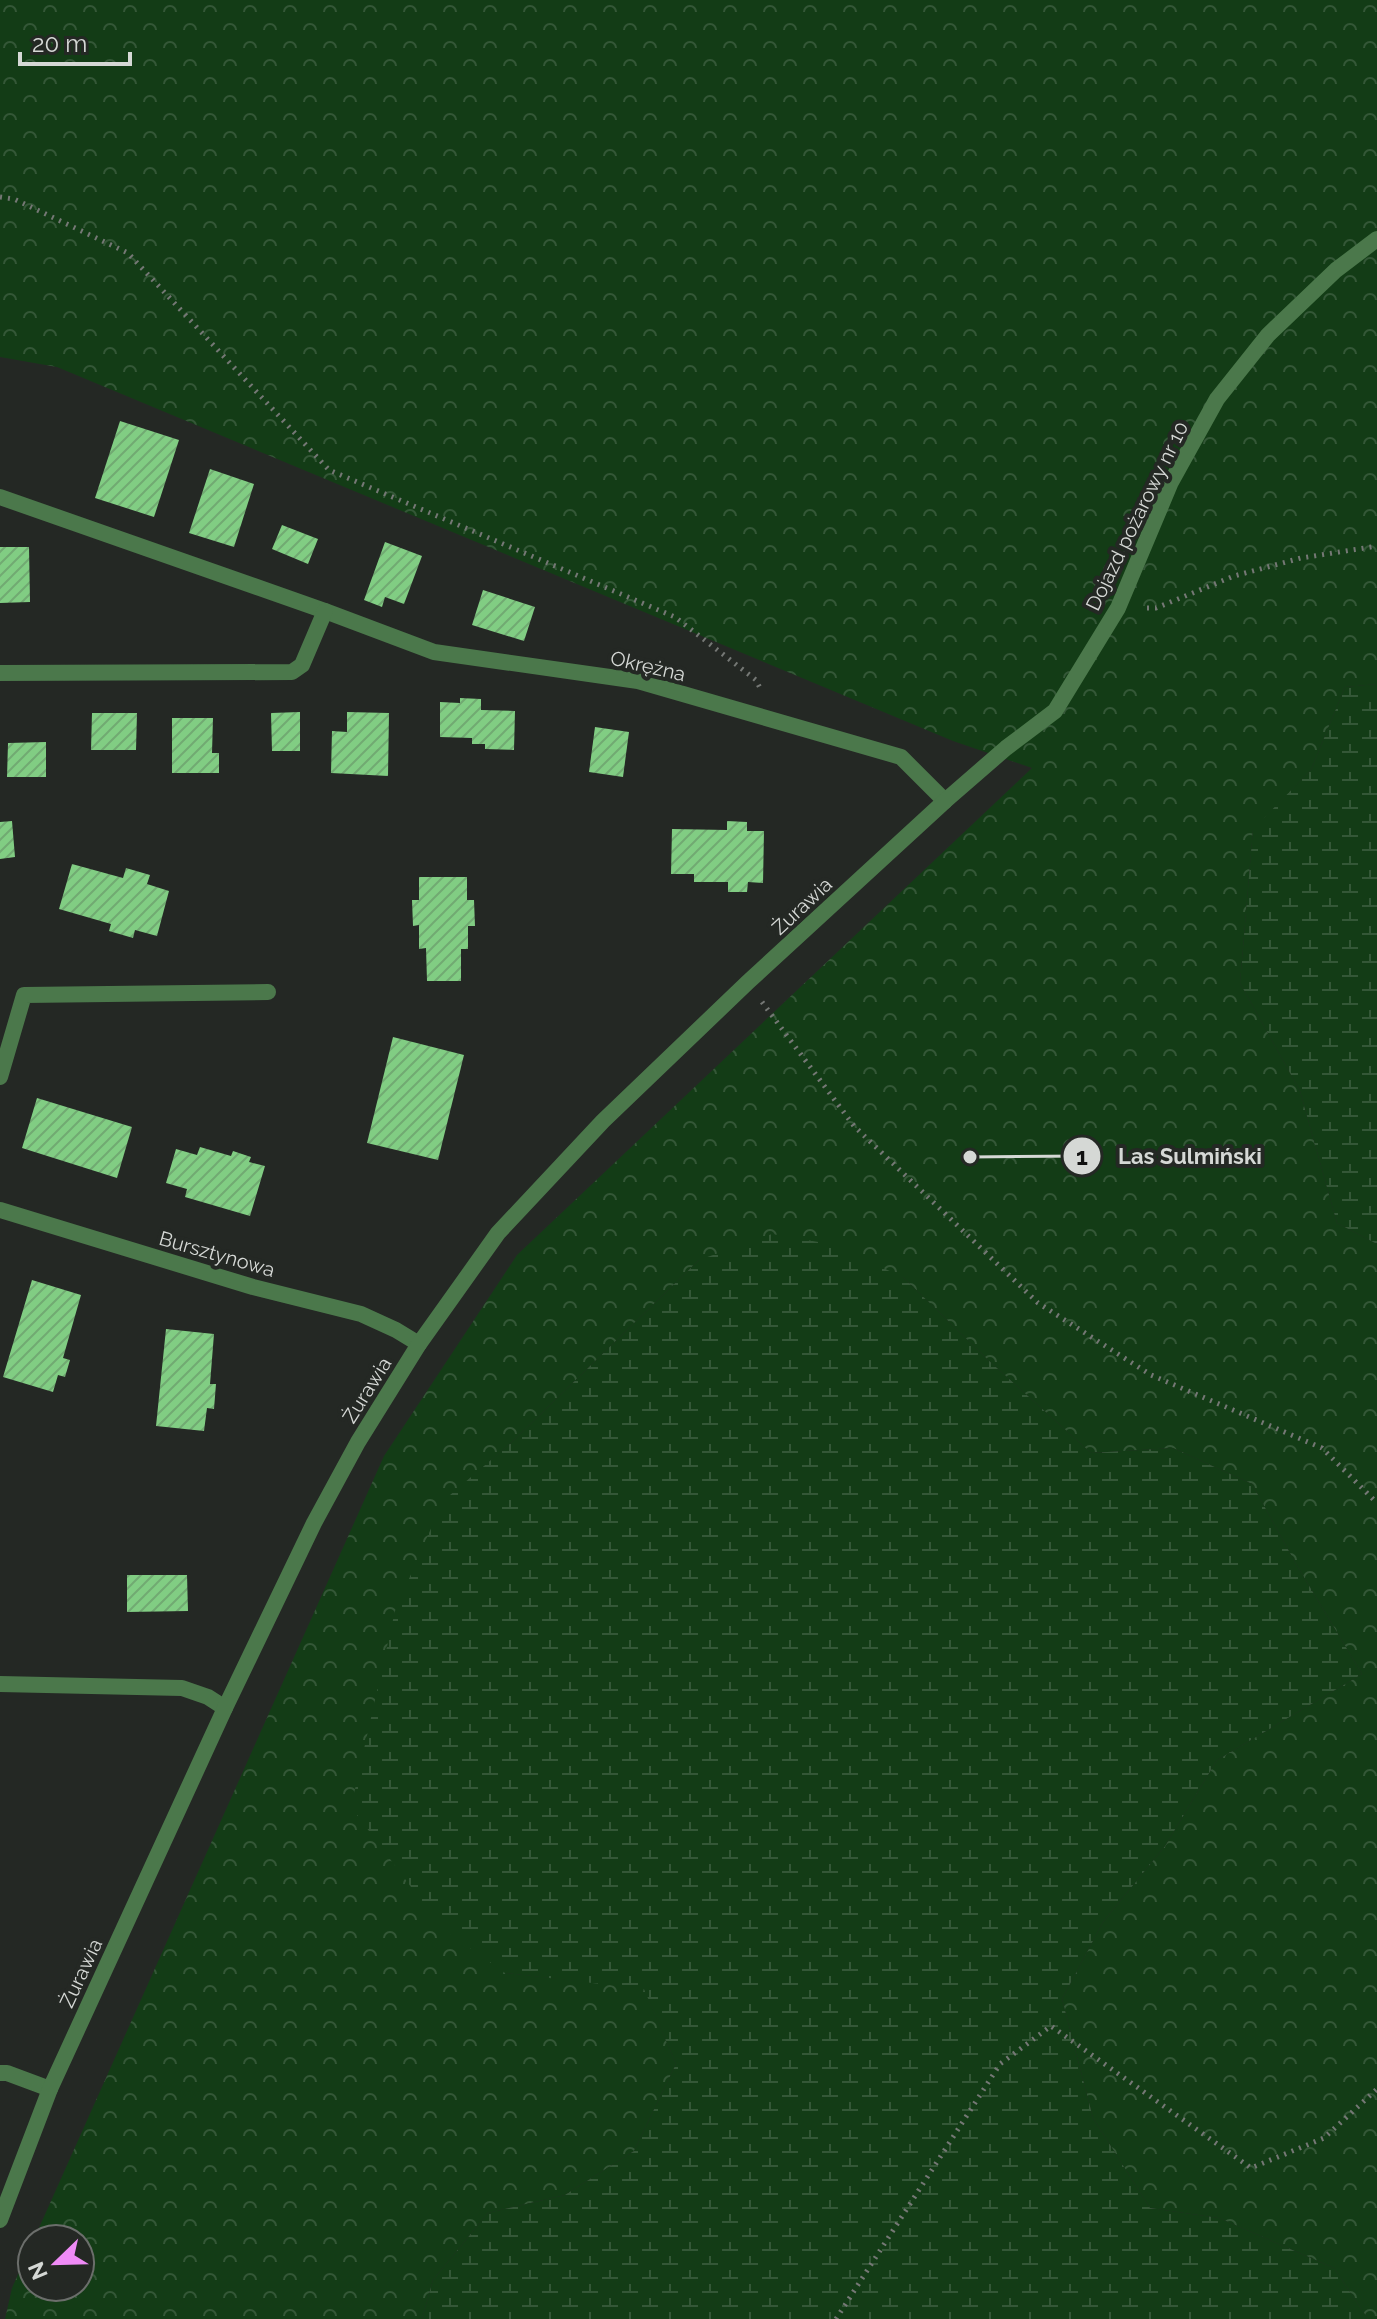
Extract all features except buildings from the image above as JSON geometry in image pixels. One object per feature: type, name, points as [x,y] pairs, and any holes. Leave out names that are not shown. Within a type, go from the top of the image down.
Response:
[{"type":"street","name":"Dojazd pożarowy nr 10","points":[[1006,748],[1055,711],[1118,608],[1171,482],[1217,399],[1268,335],[1336,270],[1377,239]]},
{"type":"street","name":"Okrężna","points":[[0,497],[434,652],[638,681],[901,757],[945,801]]},
{"type":"street","points":[[0,673],[292,672],[302,665],[325,611]]},
{"type":"street","name":"Żurawia","points":[[0,2220],[50,2089],[225,1708],[314,1523],[358,1442],[419,1344],[498,1233],[603,1121],[748,982],[1006,748]]},
{"type":"street","points":[[0,1077],[24,995],[268,992]]},
{"type":"street","name":"Bursztynowa","points":[[0,1210],[253,1287],[361,1314],[419,1344]]},
{"type":"street","points":[[0,1684],[182,1688],[208,1697],[225,1708]]},
{"type":"street","points":[[0,2073],[50,2089]]},
{"type":"path","points":[[0,197],[14,199],[128,253],[329,470],[675,617],[756,680],[776,721]]},
{"type":"path","points":[[1118,608],[1156,608],[1234,576],[1301,558],[1377,546]]},
{"type":"path","points":[[748,982],[854,1126],[1038,1303],[1151,1375],[1322,1448],[1377,1503]]},
{"type":"path","points":[[836,2319],[1000,2064],[1051,2026],[1251,2168],[1324,2138],[1377,2089]]},
{"type":"green space","points":[[0,0],[1377,0],[1377,684],[1345,687],[1311,770],[1253,830],[1240,983],[1300,1091],[1337,1223],[1377,1244],[1377,2319],[1368,2319],[1334,2268],[1219,2218],[1150,2208],[1093,2118],[1062,1999],[1103,1922],[1165,1846],[1217,1760],[1362,1674],[1252,1484],[1173,1448],[1091,1453],[987,1359],[903,1277],[699,1260],[511,1443],[443,1502],[505,1973],[644,1988],[676,2064],[634,2151],[565,2195],[488,2213],[433,2280],[422,2319],[5,2319],[16,2279],[16,2303],[96,2303],[96,2223],[41,2223],[384,1456],[517,1255],[1032,768],[953,741],[57,367],[0,357]]},
{"type":"green space","points":[[1377,684],[1377,1244],[1337,1223],[1300,1091],[1240,983],[1253,829],[1311,770],[1345,687]]},
{"type":"green space","points":[[772,1234],[830,1244],[903,1277],[987,1359],[1091,1453],[1173,1448],[1252,1484],[1362,1674],[1217,1760],[1165,1846],[1103,1922],[1062,1999],[1093,2118],[1150,2208],[1219,2218],[1334,2268],[1368,2319],[422,2319],[433,2280],[488,2213],[565,2195],[634,2151],[676,2064],[644,1989],[505,1973],[441,1927],[351,1807],[395,1611],[443,1501],[511,1443],[699,1260]]},
{"type":"place","name":"Las Sulmiński","points":[[970,1157]]}]
